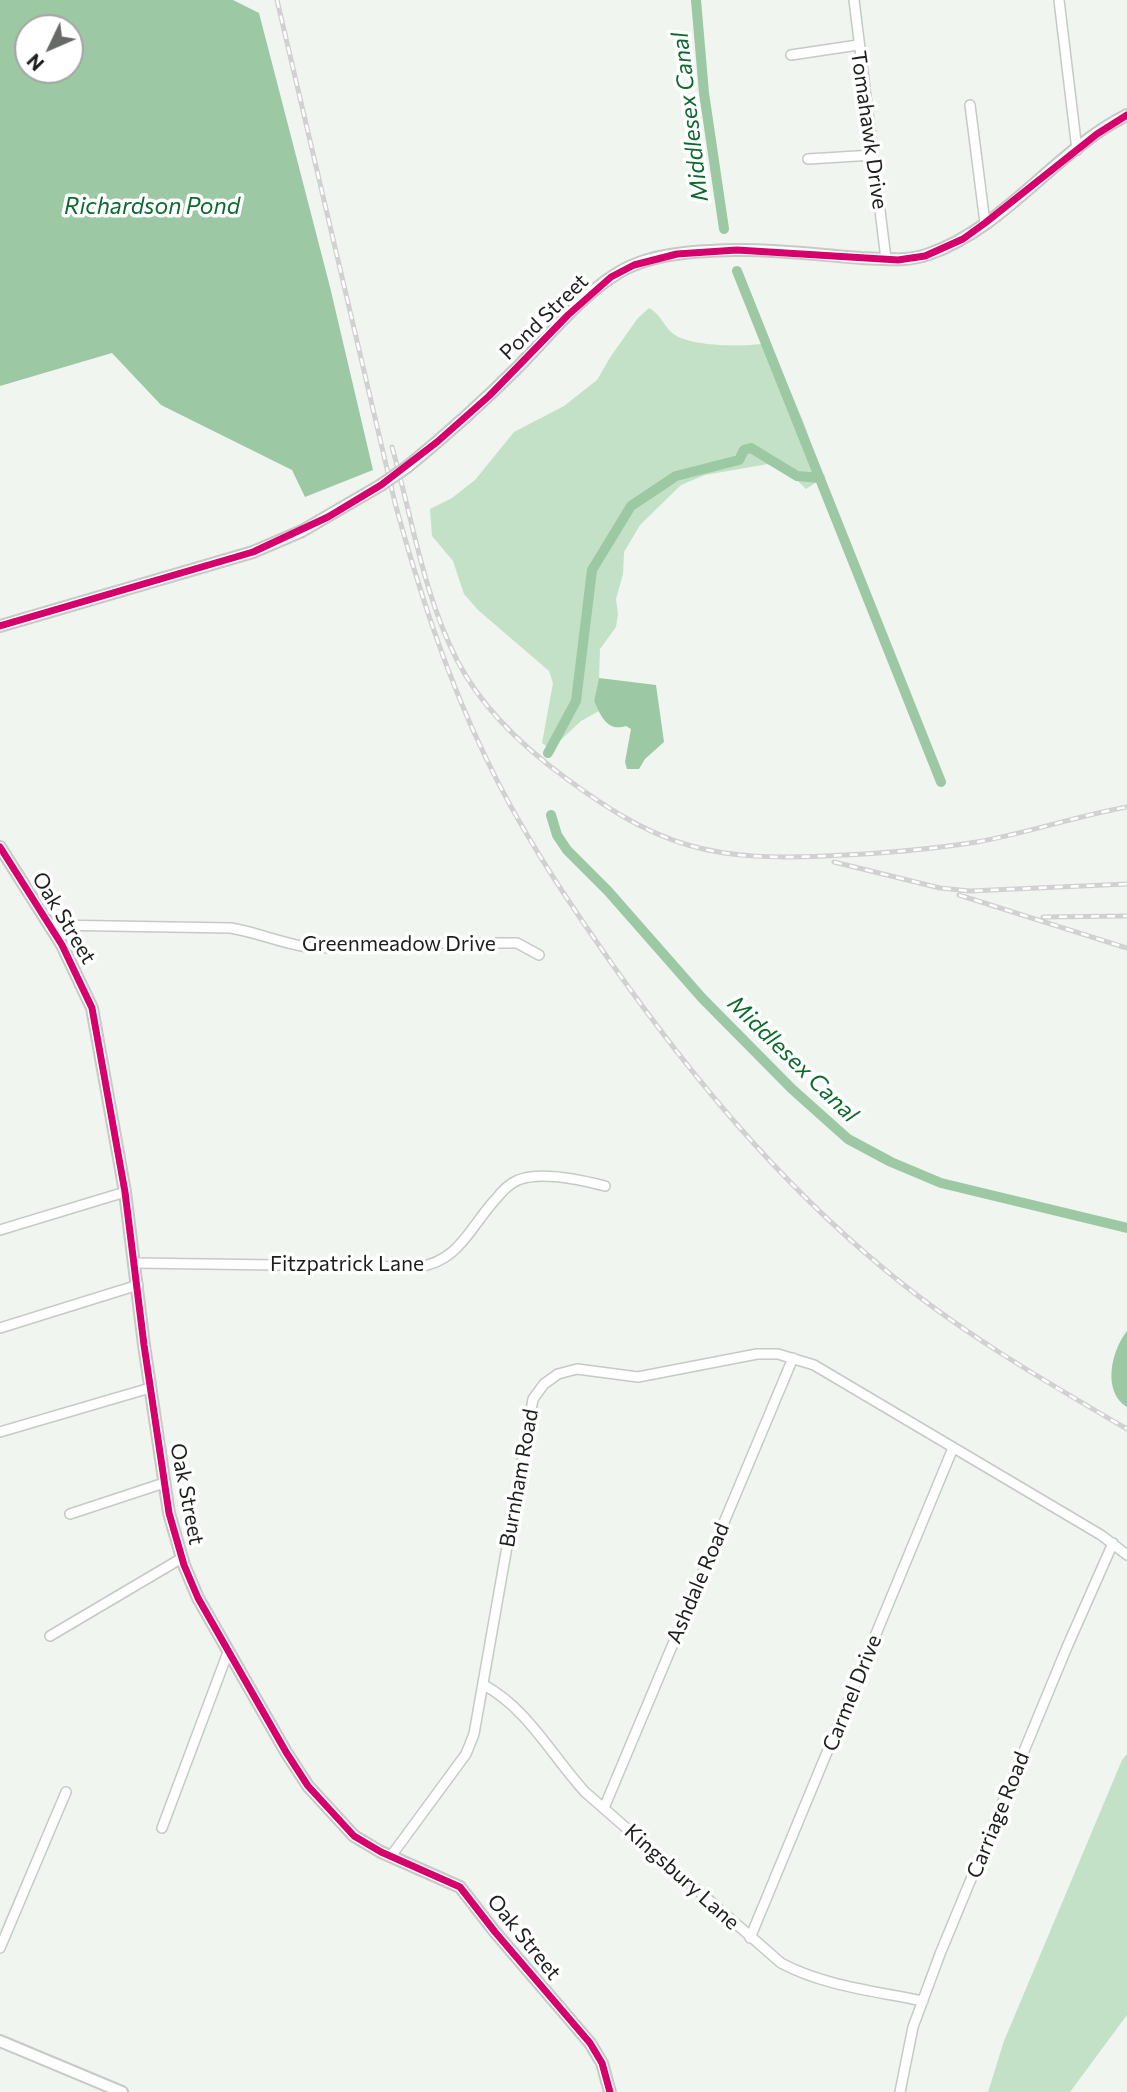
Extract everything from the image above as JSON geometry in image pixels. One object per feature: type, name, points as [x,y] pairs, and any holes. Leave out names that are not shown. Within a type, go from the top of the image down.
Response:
[{"type":"street","name":"Tomahawk Drive","points":[[854,0],[886,259]]},
{"type":"street","points":[[1059,0],[1077,150]]},
{"type":"street","points":[[791,55],[858,45]]},
{"type":"street","points":[[970,105],[985,223]]},
{"type":"street","name":"Pond Street","points":[[0,626],[253,552],[302,531],[407,467],[489,396],[568,315],[611,277],[634,265],[677,254],[737,250],[898,260],[925,256],[962,239],[985,223],[1127,114]]},
{"type":"street","points":[[808,159],[873,155]]},
{"type":"street","name":"Oak Street","points":[[0,847],[50,925],[92,1008],[125,1192],[169,1513],[182,1558],[198,1598],[308,1786],[355,1836],[391,1856],[447,1879],[466,1893],[495,1932],[590,2043],[602,2063],[610,2092]]},
{"type":"street","name":"Greenmeadow Drive","points":[[50,925],[231,928],[256,932],[297,947],[316,948],[517,943],[539,955]]},
{"type":"street","name":"Fitzpatrick Lane","points":[[135,1263],[418,1268],[432,1265],[455,1251],[507,1186],[521,1179],[553,1177],[584,1180],[605,1186]]},
{"type":"street","points":[[0,1230],[125,1192]]},
{"type":"street","points":[[0,1328],[138,1285]]},
{"type":"street","name":"Burnham Road","points":[[391,1856],[466,1754],[474,1734],[533,1399],[544,1384],[558,1374],[577,1369],[638,1377],[757,1354],[778,1354],[793,1358],[814,1365],[1113,1543],[1127,1555]]},
{"type":"street","name":"Ashdale Road","points":[[604,1808],[793,1358]]},
{"type":"street","points":[[0,1432],[150,1388]]},
{"type":"street","name":"Carmel Drive","points":[[750,1938],[953,1448]]},
{"type":"street","points":[[70,1514],[164,1483]]},
{"type":"street","name":"Carriage Road","points":[[900,2092],[912,2027],[922,2001],[1067,1647],[1113,1543]]},
{"type":"street","points":[[50,1636],[182,1558]]},
{"type":"street","points":[[162,1828],[228,1652]]},
{"type":"street","name":"Kingsbury Lane","points":[[484,1685],[517,1708],[565,1770],[604,1808],[781,1963],[802,1974],[922,2001]]},
{"type":"street","points":[[1,1945],[66,1792]]},
{"type":"street","points":[[0,2041],[122,2092]]},
{"type":"shaded area","points":[[649,308],[671,332],[683,339],[717,345],[761,344],[774,353],[803,421],[823,478],[806,489],[795,478],[768,464],[705,475],[681,485],[640,525],[624,552],[623,574],[616,599],[616,627],[600,649],[599,678],[594,701],[599,711],[581,721],[551,749],[542,743],[553,683],[549,671],[478,610],[464,594],[453,561],[432,536],[430,509],[452,498],[475,480],[514,432],[564,406],[597,380],[638,318]]},
{"type":"shaded area","points":[[1127,1754],[1127,2015],[1070,2092],[988,2092],[1004,2041],[1122,1760]]},
{"type":"water","name":"Richardson Pond","points":[[0,0],[233,0],[259,13],[330,287],[373,470],[305,497],[292,470],[161,405],[112,353],[0,386]]},
{"type":"water","points":[[599,678],[656,685],[664,742],[645,759],[639,769],[627,769],[625,762],[631,729],[609,725],[594,701]]},
{"type":"water","points":[[1127,1331],[1127,1407],[1114,1392],[1112,1371],[1117,1349]]},
{"type":"waterway","name":"Middlesex Canal","points":[[696,0],[704,93],[724,229]]},
{"type":"waterway","name":"Middlesex Canal","points":[[737,271],[941,782]]},
{"type":"waterway","name":"Middlesex Canal","points":[[548,753],[576,701],[592,570],[631,506],[676,476],[739,460],[744,450],[751,448],[797,476],[820,478]]},
{"type":"waterway","name":"Middlesex Canal","points":[[551,815],[557,835],[567,850],[608,891],[702,998],[792,1089],[848,1139],[891,1162],[941,1183],[1127,1228]]},
{"type":"railway","points":[[277,0],[395,503],[414,568],[434,632],[471,725],[528,837],[594,939],[642,1006],[737,1125],[807,1199],[883,1268],[941,1313],[1033,1373],[1127,1429]]},
{"type":"railway","points":[[392,447],[435,609],[467,678],[491,711],[535,754],[595,799],[640,826],[671,840],[738,855],[824,856],[977,842],[1127,807]]},
{"type":"railway","points":[[834,862],[940,888],[970,891],[1127,884]]},
{"type":"railway","points":[[959,895],[1127,948]]},
{"type":"railway","points":[[1043,917],[1127,916]]},
{"type":"cycle path","points":[[0,626],[253,552],[328,517],[381,485],[437,442],[489,396],[568,315],[611,277],[634,265],[677,254],[737,250],[898,260],[925,256],[963,239],[1097,134],[1127,115]]},
{"type":"cycle path","points":[[0,847],[62,945],[92,1008],[125,1192],[169,1513],[184,1565],[198,1598],[308,1786],[354,1836],[381,1852],[460,1887],[590,2043],[602,2063],[610,2092]]}]
